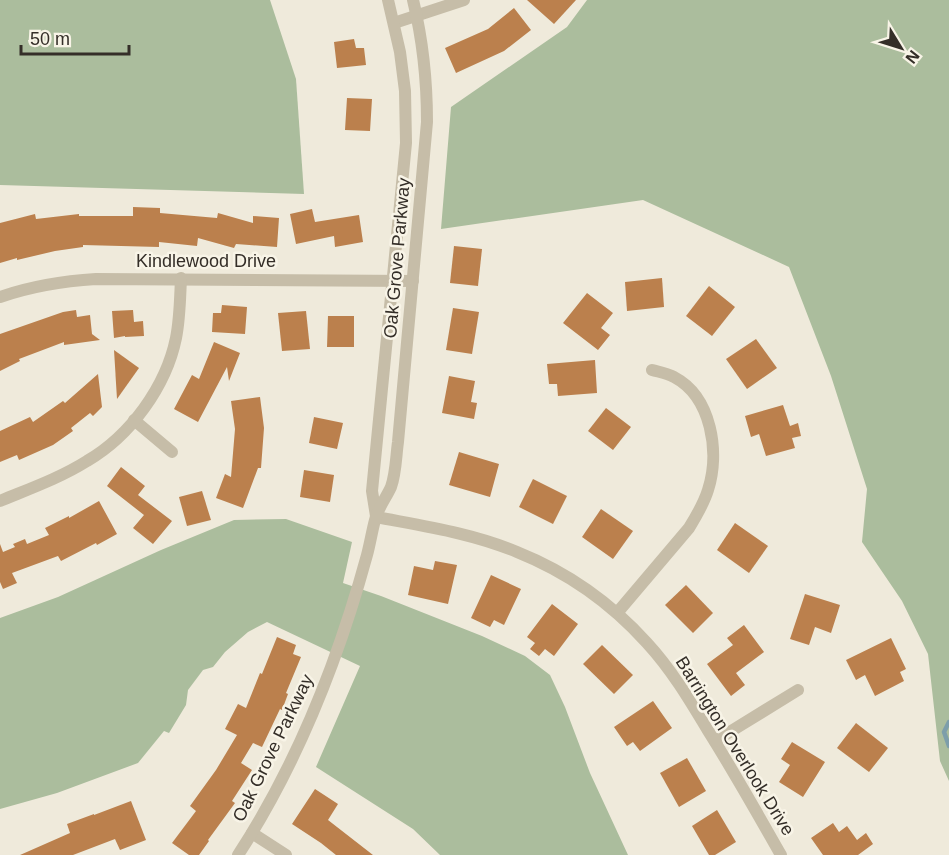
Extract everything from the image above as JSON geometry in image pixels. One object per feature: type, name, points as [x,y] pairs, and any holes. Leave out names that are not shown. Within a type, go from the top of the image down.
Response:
[{"type":"street","name":"Oak Grove Parkway","points":[[376,517],[372,491],[406,143],[405,91],[400,52],[388,0]]},
{"type":"street","name":"Oak Grove Parkway","points":[[238,855],[286,771],[327,682],[352,607],[376,517],[391,485],[398,442],[427,122],[427,85],[423,46],[413,0]]},
{"type":"street","points":[[394,23],[464,0]]},
{"type":"street","points":[[0,501],[69,472],[90,460],[105,449],[134,420],[159,383],[168,363],[176,338],[181,278]]},
{"type":"street","name":"Kindlewood Drive","points":[[0,297],[22,290],[74,280],[181,278],[413,281]]},
{"type":"street","points":[[617,613],[689,528],[699,512],[710,480],[713,456],[708,423],[702,405],[683,382],[666,373],[652,370]]},
{"type":"street","points":[[134,420],[172,452]]},
{"type":"street","name":"Barrington Overlook Drive","points":[[376,517],[462,534],[516,551],[574,581],[617,613],[647,642],[670,670],[715,741],[781,855]]},
{"type":"street","points":[[715,741],[798,690]]},
{"type":"street","points":[[252,833],[286,855]]},
{"type":"green space","points":[[0,0],[270,0],[296,79],[304,194],[0,185]]},
{"type":"green space","points":[[587,0],[949,0],[949,781],[940,761],[928,654],[902,601],[862,542],[867,489],[831,376],[789,267],[643,200],[441,229],[451,107],[567,27]]},
{"type":"green space","points":[[286,519],[352,542],[343,583],[482,636],[525,656],[550,675],[590,773],[628,855],[440,855],[413,829],[316,767],[360,666],[267,622],[248,632],[225,652],[213,667],[203,670],[188,690],[186,705],[169,733],[164,731],[138,763],[57,793],[0,809],[0,618],[58,597],[234,520]]},
{"type":"building","points":[[527,0],[576,0],[554,24]]},
{"type":"building","points":[[514,8],[531,30],[504,51],[456,73],[445,48],[488,29]]},
{"type":"building","points":[[354,39],[356,48],[364,48],[366,65],[337,68],[334,42]]},
{"type":"building","points":[[347,98],[372,99],[370,131],[345,130]]},
{"type":"building","points":[[133,207],[160,208],[160,213],[217,218],[218,213],[253,223],[253,216],[279,218],[277,247],[236,244],[234,248],[198,238],[197,246],[159,242],[159,247],[83,245],[83,247],[0,263],[0,223],[35,214],[36,219],[79,214],[79,216],[133,216]]},
{"type":"building","points":[[312,209],[315,222],[359,215],[363,242],[335,247],[334,236],[296,244],[290,214]]},
{"type":"building","points":[[454,246],[482,249],[478,286],[450,283]]},
{"type":"building","points":[[662,278],[664,307],[627,311],[625,282]]},
{"type":"building","points":[[709,286],[735,307],[712,336],[686,316]]},
{"type":"building","points":[[587,293],[613,313],[601,328],[610,335],[598,350],[563,323]]},
{"type":"building","points":[[222,305],[247,307],[245,334],[212,332],[213,313],[221,313]]},
{"type":"building","points":[[453,308],[479,312],[472,354],[446,350]]},
{"type":"building","points":[[76,310],[77,317],[90,315],[92,334],[100,340],[64,345],[64,342],[19,359],[20,361],[0,371],[0,334],[63,312]]},
{"type":"building","points":[[133,310],[134,322],[143,321],[144,336],[114,338],[112,311]]},
{"type":"building","points":[[306,311],[310,349],[282,351],[278,313]]},
{"type":"building","points":[[328,316],[354,316],[354,347],[327,347]]},
{"type":"building","points":[[756,339],[777,368],[747,389],[726,359]]},
{"type":"building","points":[[214,342],[240,353],[229,381],[227,367],[198,422],[174,409],[192,375],[199,379]]},
{"type":"building","points":[[114,350],[139,368],[117,399]]},
{"type":"building","points":[[595,360],[597,393],[558,396],[557,384],[549,384],[547,364]]},
{"type":"building","points":[[98,374],[102,407],[93,416],[90,413],[71,428],[73,431],[53,445],[19,460],[17,455],[0,462],[0,431],[30,417],[33,422],[63,401],[65,403]]},
{"type":"building","points":[[449,376],[475,381],[471,402],[477,403],[474,419],[442,413]]},
{"type":"building","points":[[260,397],[264,428],[261,468],[258,468],[243,508],[216,498],[225,474],[231,477],[235,429],[231,401]]},
{"type":"building","points":[[783,405],[790,426],[798,423],[801,436],[792,438],[795,448],[766,456],[759,434],[751,437],[745,416]]},
{"type":"building","points":[[606,408],[631,427],[613,450],[588,431]]},
{"type":"building","points":[[314,417],[343,423],[337,449],[309,443]]},
{"type":"building","points":[[459,452],[499,464],[490,497],[449,485]]},
{"type":"building","points":[[121,467],[145,486],[138,495],[172,521],[153,544],[133,528],[144,515],[107,486]]},
{"type":"building","points":[[304,470],[334,475],[330,502],[300,497]]},
{"type":"building","points":[[533,479],[567,496],[553,524],[519,507]]},
{"type":"building","points":[[202,491],[211,520],[187,526],[179,497]]},
{"type":"building","points":[[99,501],[117,534],[61,561],[58,556],[12,573],[17,583],[3,589],[0,582],[0,544],[3,552],[15,547],[13,544],[25,539],[27,544],[49,535],[45,528]]},
{"type":"building","points":[[601,509],[633,531],[613,559],[582,537]]},
{"type":"building","points":[[735,523],[768,546],[749,573],[717,550]]},
{"type":"building","points":[[435,561],[457,565],[448,604],[408,595],[414,566],[433,570]]},
{"type":"building","points":[[491,575],[521,589],[504,625],[494,620],[490,627],[471,618]]},
{"type":"building","points":[[686,585],[713,613],[693,633],[665,605]]},
{"type":"building","points":[[805,594],[840,605],[831,633],[815,627],[809,645],[790,639]]},
{"type":"building","points":[[552,604],[578,624],[554,656],[545,649],[539,656],[530,649],[535,643],[527,637]]},
{"type":"building","points":[[744,625],[764,652],[736,673],[745,685],[731,696],[707,664],[733,645],[727,638]]},
{"type":"building","points":[[277,637],[296,645],[293,654],[301,657],[286,693],[288,694],[282,710],[280,709],[262,747],[253,743],[241,763],[252,770],[232,801],[235,803],[199,855],[189,855],[172,843],[196,811],[190,806],[216,770],[237,735],[225,729],[238,704],[246,708]]},
{"type":"building","points":[[891,638],[906,669],[900,672],[904,681],[875,696],[865,675],[856,680],[846,660]]},
{"type":"building","points":[[602,645],[633,675],[614,694],[583,664]]},
{"type":"building","points":[[653,701],[672,728],[640,751],[633,742],[627,746],[614,727]]},
{"type":"building","points":[[856,723],[888,748],[869,772],[837,748]]},
{"type":"building","points":[[792,742],[825,762],[803,797],[779,782],[790,765],[781,759]]},
{"type":"building","points":[[687,758],[706,791],[679,807],[660,773]]},
{"type":"building","points":[[315,789],[338,804],[328,820],[373,855],[336,855],[292,824]]},
{"type":"building","points":[[131,801],[146,840],[120,850],[115,839],[73,855],[20,855],[70,833],[67,824]]},
{"type":"building","points":[[717,810],[736,842],[715,855],[709,855],[692,826]]},
{"type":"building","points":[[833,823],[839,832],[847,826],[857,840],[866,833],[873,844],[858,855],[823,855],[811,838]]},
{"type":"waterway","points":[[949,722],[944,732],[949,746]]}]
